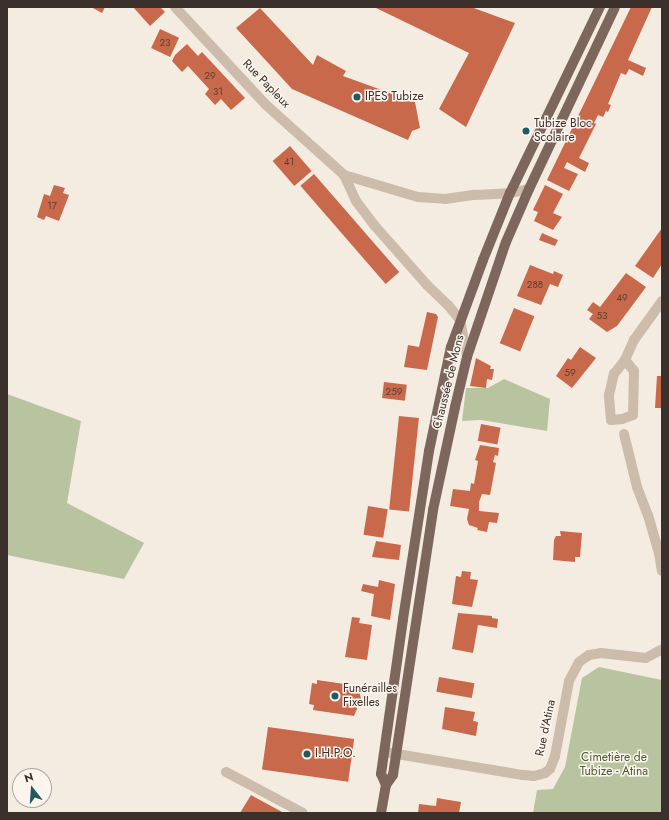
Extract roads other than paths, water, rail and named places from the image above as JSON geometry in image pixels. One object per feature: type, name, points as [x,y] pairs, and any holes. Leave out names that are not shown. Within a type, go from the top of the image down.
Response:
[{"type":"main road","name":"Chaussée de Mons","points":[[386,785],[381,774],[429,451],[444,376],[460,320],[510,193],[600,7]]},
{"type":"main road","name":"Chaussée de Mons","points":[[381,813],[386,785],[393,775],[397,755],[434,510],[454,406],[467,356],[506,242],[529,189],[615,7]]},
{"type":"street","name":"Rue Papleux","points":[[175,7],[265,104],[344,175],[356,201],[375,226],[460,320],[467,356]]},
{"type":"street","name":"Rue Papleux","points":[[344,175],[418,197],[445,199],[510,193],[529,189]]},
{"type":"street","points":[[624,360],[634,371],[633,415],[622,419],[612,420],[609,395],[614,374],[624,360],[634,340],[662,301]]},
{"type":"street","points":[[624,434],[637,487],[648,515],[659,554],[662,571]]},
{"type":"street","name":"Rue d'Atina","points":[[385,752],[523,776],[534,776],[545,773],[550,769],[555,756],[569,681],[579,662],[589,655],[601,653],[628,658],[646,658],[662,649]]},
{"type":"street","points":[[226,772],[303,813]]},
{"type":"place","name":"IPES Tubize","points":[[357,97]]},
{"type":"place","name":"Tubize Bloc Scolaire","points":[[526,131]]},
{"type":"place","name":"Funérailles Fixelles","points":[[335,696]]},
{"type":"place","name":"I.H.P.O.","points":[[307,754]]},
{"type":"park label","name":"Cimetière de Tubize - Atina","points":[[614,765]]}]
